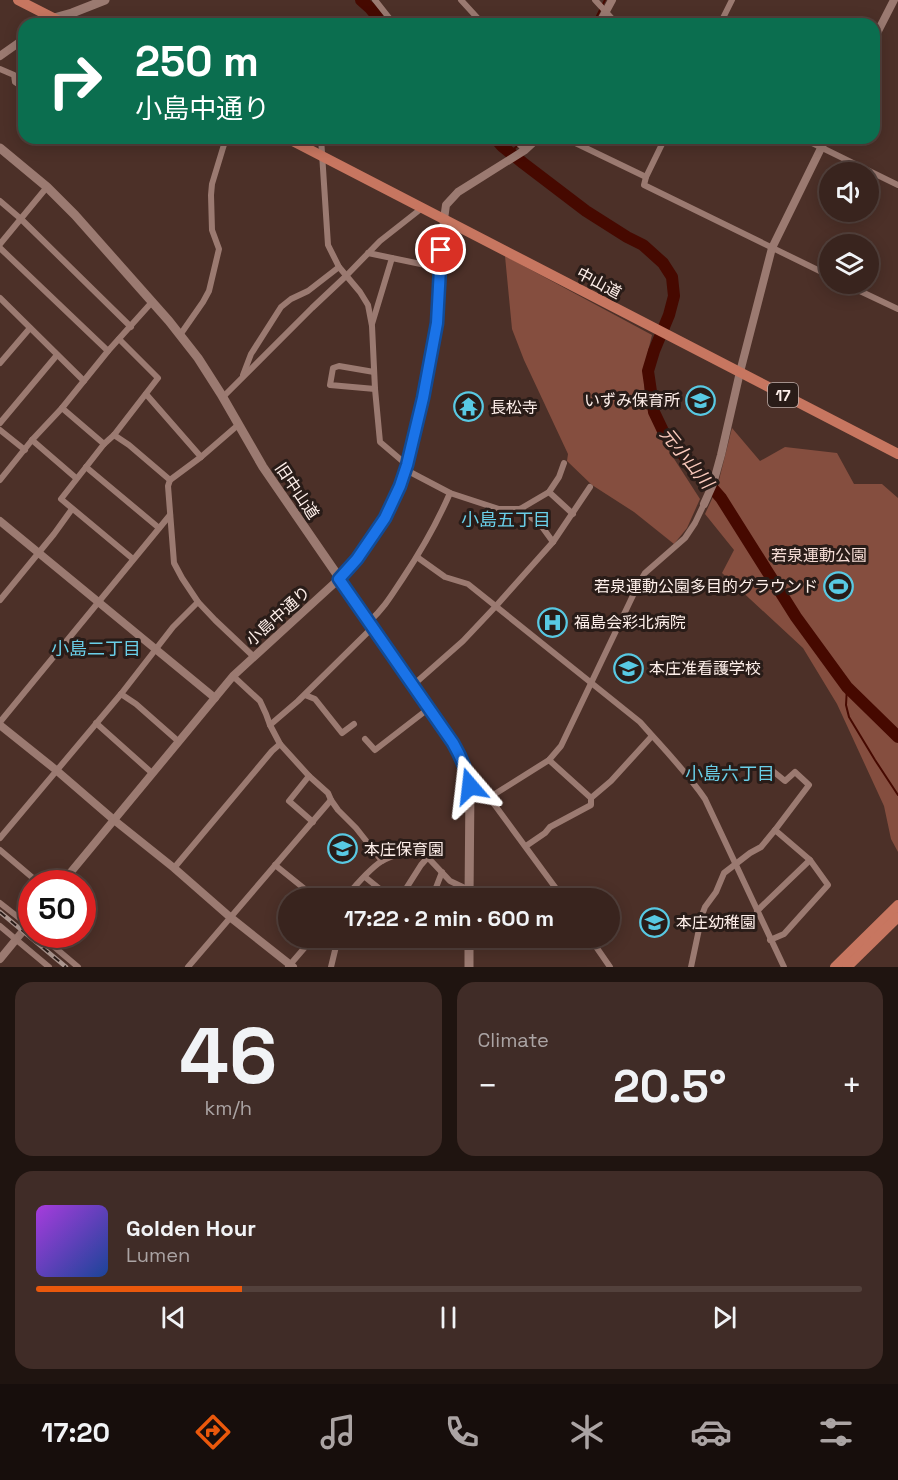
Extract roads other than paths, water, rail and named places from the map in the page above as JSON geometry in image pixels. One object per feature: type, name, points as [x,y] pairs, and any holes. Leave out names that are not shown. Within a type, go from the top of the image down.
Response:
[{"type":"highway","points":[[18,0],[45,18]]},
{"type":"highway","name":"中山道","points":[[299,144],[898,454]]},
{"type":"highway","points":[[835,967],[898,905]]},
{"type":"highway","points":[[853,965],[898,917]]},
{"type":"main road","points":[[58,18],[105,0]]},
{"type":"main road","name":"旧中山道","points":[[0,148],[47,187],[90,231],[198,358],[223,396],[262,467],[453,743],[462,759],[470,786],[469,888]]},
{"type":"main road","points":[[469,948],[469,967]]},
{"type":"street","points":[[375,0],[389,18]]},
{"type":"street","points":[[461,0],[478,18]]},
{"type":"street","points":[[595,0],[611,18]]},
{"type":"street","points":[[602,18],[612,0]]},
{"type":"street","points":[[723,18],[732,0]]},
{"type":"street","points":[[880,27],[894,0]]},
{"type":"street","points":[[0,56],[18,43]]},
{"type":"street","points":[[0,69],[14,75],[15,82],[18,84]]},
{"type":"street","points":[[180,335],[209,291],[219,249],[212,230],[211,195],[224,144]]},
{"type":"street","points":[[321,144],[328,245],[339,267],[368,305],[372,326],[380,442],[407,465],[410,471],[450,493],[499,509],[520,509],[549,492],[560,477],[564,463]]},
{"type":"street","points":[[517,144],[522,151]]},
{"type":"street","points":[[444,219],[446,205],[458,192],[531,144]]},
{"type":"street","points":[[577,144],[646,177]]},
{"type":"street","points":[[662,144],[644,185],[819,271]]},
{"type":"street","points":[[815,144],[898,185]]},
{"type":"street","points":[[490,797],[549,760],[561,746],[637,586],[645,573],[685,538],[695,523],[713,484],[772,248],[823,144]]},
{"type":"street","points":[[47,187],[0,246],[108,351]]},
{"type":"street","points":[[0,201],[131,327]]},
{"type":"street","points":[[223,396],[380,241],[422,208]]},
{"type":"street","name":"小島中通り","points":[[73,870],[233,676],[339,579],[357,559],[385,518],[407,465],[423,398],[437,323],[444,219]]},
{"type":"street","points":[[368,253],[440,268]]},
{"type":"street","points":[[372,326],[392,258]]},
{"type":"street","points":[[241,379],[251,354],[281,308],[339,267]]},
{"type":"street","points":[[866,294],[898,309]]},
{"type":"street","points":[[0,298],[84,381]]},
{"type":"street","points":[[0,480],[152,302]]},
{"type":"street","points":[[0,362],[30,328]]},
{"type":"street","points":[[119,339],[158,378],[61,499],[133,559]]},
{"type":"street","points":[[0,423],[57,355]]},
{"type":"street","points":[[374,372],[339,366],[333,368],[330,385],[375,389]]},
{"type":"street","points":[[146,394],[201,457]]},
{"type":"street","points":[[62,408],[104,444]]},
{"type":"street","points":[[238,425],[170,480],[168,486],[174,563],[198,602],[253,656]]},
{"type":"street","points":[[0,430],[25,450]]},
{"type":"street","points":[[114,435],[170,480]]},
{"type":"street","points":[[32,440],[76,478]]},
{"type":"street","points":[[86,467],[159,528]]},
{"type":"street","points":[[412,686],[463,641],[554,542],[590,487]]},
{"type":"street","points":[[549,492],[573,514]]},
{"type":"street","points":[[270,725],[305,695],[371,625],[417,557],[450,493]]},
{"type":"street","points":[[0,600],[72,509]]},
{"type":"street","points":[[520,509],[540,524],[554,542]]},
{"type":"street","points":[[171,514],[0,724],[290,966],[305,948]]},
{"type":"street","points":[[0,521],[215,698]]},
{"type":"street","points":[[417,557],[446,577],[468,585],[640,722],[705,799],[784,967]]},
{"type":"street","points":[[0,838],[121,694],[173,627],[198,602]]},
{"type":"street","points":[[233,676],[260,701],[280,744],[327,793],[382,861]]},
{"type":"street","points":[[121,694],[136,704],[178,741]]},
{"type":"street","points":[[305,695],[315,699],[342,732],[354,724]]},
{"type":"street","points":[[365,739],[375,750],[428,709]]},
{"type":"street","points":[[96,723],[152,773]]},
{"type":"street","points":[[591,798],[611,781],[652,736]]},
{"type":"street","points":[[174,868],[280,744]]},
{"type":"street","points":[[526,846],[550,827],[591,805],[591,798],[549,760]]},
{"type":"street","points":[[692,967],[702,915],[724,873],[761,847],[809,785],[795,772],[785,781],[774,772]]},
{"type":"street","points":[[309,776],[289,801],[312,822]]},
{"type":"street","points":[[470,786],[478,786],[490,797],[556,888]]},
{"type":"street","points":[[188,967],[331,800]]},
{"type":"street","points":[[770,940],[784,934],[828,885],[810,860],[775,830]]},
{"type":"street","points":[[354,888],[382,861],[418,847],[450,881],[460,888]]},
{"type":"street","points":[[0,850],[24,870]]},
{"type":"street","points":[[408,888],[428,857]]},
{"type":"street","points":[[757,911],[810,860]]},
{"type":"street","points":[[275,865],[304,888]]},
{"type":"street","points":[[436,888],[442,872]]},
{"type":"street","points":[[364,877],[378,888]]},
{"type":"street","points":[[0,903],[18,916]]},
{"type":"street","points":[[0,926],[48,967]]},
{"type":"street","points":[[0,959],[16,939]]},
{"type":"street","points":[[56,948],[78,967]]},
{"type":"street","points":[[331,967],[336,948]]},
{"type":"street","points":[[597,948],[610,967]]},
{"type":"waterway","name":"元小山川","points":[[361,0],[378,18]]},
{"type":"waterway","points":[[596,18],[605,0]]},
{"type":"waterway","name":"元小山川","points":[[500,144],[586,211],[643,245],[663,263],[672,277],[674,296],[648,371],[654,412],[664,433],[721,498],[796,617],[847,687],[898,737]]},
{"type":"waterway","points":[[510,152],[520,144]]},
{"type":"waterway","points":[[847,687],[846,705],[849,717],[898,795]]},
{"type":"railway","points":[[0,912],[66,967]]},
{"type":"place","name":"いずみ保育所","points":[[701,400]]},
{"type":"place","name":"長松寺","points":[[469,407]]},
{"type":"place","name":"若泉運動公園多目的グラウンド","points":[[839,586]]},
{"type":"place","name":"福島会彩北病院","points":[[553,622]]},
{"type":"place","name":"本庄准看護学校","points":[[628,668]]},
{"type":"place","name":"本庄保育園","points":[[343,849]]},
{"type":"place","name":"本庄幼稚園","points":[[655,922]]},
{"type":"district","name":"小島五丁目","points":[[506,519]]},
{"type":"district","name":"小島二丁目","points":[[96,648]]},
{"type":"district","name":"小島六丁目","points":[[730,773]]},
{"type":"park label","name":"若泉運動公園","points":[[819,555]]}]
